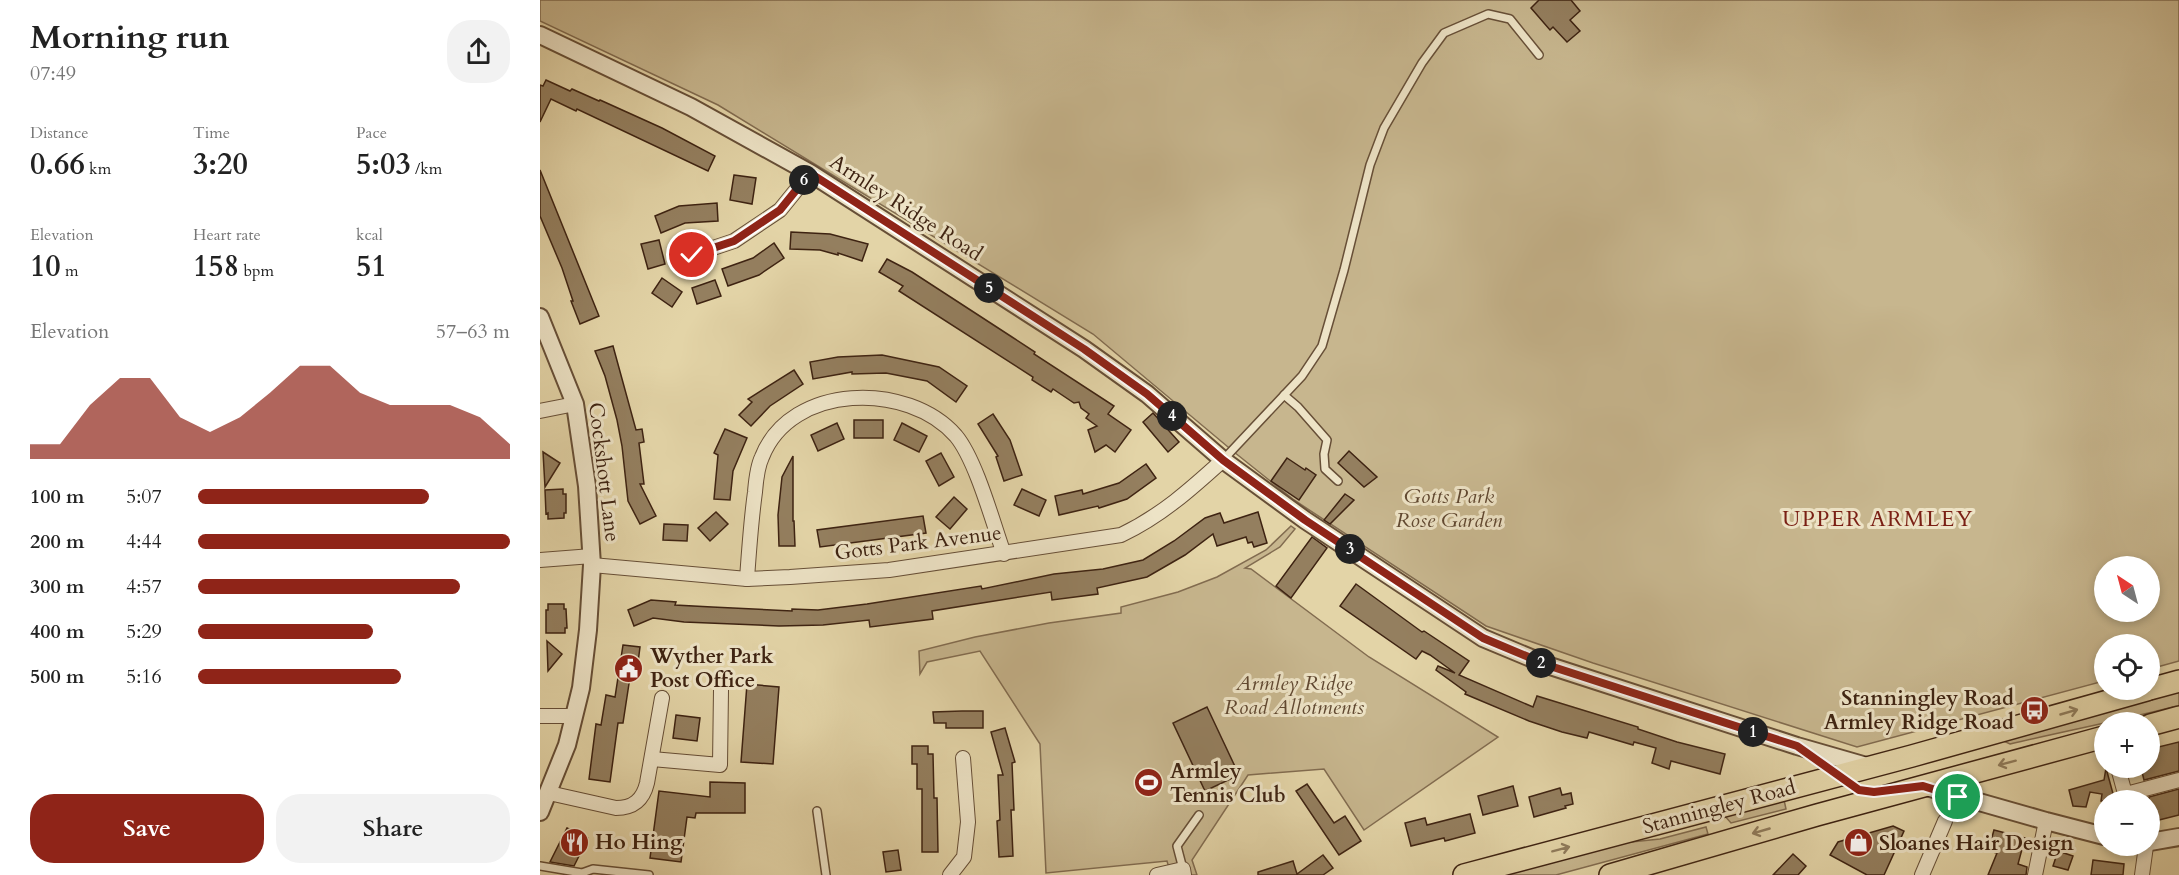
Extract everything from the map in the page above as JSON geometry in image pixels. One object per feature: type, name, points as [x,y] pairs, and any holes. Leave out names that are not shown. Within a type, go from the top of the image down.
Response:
[{"type":"main road","name":"Stanningley Road","points":[[2160,687],[2179,681]]},
{"type":"main road","name":"Stanningley Road","points":[[1464,875],[1838,776],[2112,700]]},
{"type":"main road","points":[[2160,722],[2179,717]]},
{"type":"main road","name":"Stanningley Road","points":[[1610,875],[2094,740]]},
{"type":"main road","points":[[1912,756],[1968,774]]},
{"type":"main road","points":[[1838,776],[1859,790],[1874,792],[1923,786]]},
{"type":"main road","points":[[1627,832],[1659,835],[1708,820],[1715,824],[1721,843]]},
{"type":"street","name":"Armley Ridge Road","points":[[540,35],[691,107],[810,173],[1084,349],[1147,394],[1223,460],[1305,520],[1483,638],[1550,666],[1797,746],[1870,767]]},
{"type":"street","points":[[692,255],[734,241],[780,210],[810,173]]},
{"type":"street","name":"Cockshott Lane","points":[[540,317],[575,404],[587,486],[592,561],[588,630],[581,688],[567,745],[540,812]]},
{"type":"street","points":[[747,579],[750,526],[762,456],[778,432],[802,412],[830,400],[864,397],[889,400],[914,407],[942,422],[957,438],[970,462],[1004,554]]},
{"type":"street","points":[[540,411],[575,404]]},
{"type":"street","name":"Gotts Park Avenue","points":[[540,560],[592,561],[747,579],[889,570],[1004,554],[1121,535],[1145,524],[1176,502],[1223,460]]},
{"type":"street","points":[[652,759],[720,765],[721,690]]},
{"type":"street","points":[[549,793],[605,807],[625,808],[638,801],[644,794],[662,698]]},
{"type":"street","points":[[540,716],[574,716]]},
{"type":"street","name":"Armley Ridge Road","points":[[1797,746],[1838,776]]},
{"type":"street","points":[[950,875],[964,857],[968,822],[963,758]]},
{"type":"street","points":[[1968,774],[1975,794],[1985,804]]},
{"type":"street","points":[[2148,790],[2179,780]]},
{"type":"street","points":[[1923,786],[2094,833]]},
{"type":"street","points":[[1922,875],[1945,821]]},
{"type":"street","points":[[2035,875],[2046,821]]},
{"type":"street","points":[[2160,840],[2179,837]]},
{"type":"street","points":[[2142,875],[2145,856]]},
{"type":"street","points":[[1157,875],[1184,872]]},
{"type":"lane","points":[[1223,460],[1302,376],[1322,346],[1370,165],[1384,128],[1422,63],[1444,33],[1488,14],[1510,19],[1539,55]]},
{"type":"lane","points":[[1284,395],[1298,406],[1327,440],[1323,454],[1325,469],[1338,481]]},
{"type":"lane","points":[[817,811],[826,875]]},
{"type":"lane","points":[[1184,872],[1177,846],[1199,815]]},
{"type":"lane","points":[[540,866],[582,873],[592,869],[649,875]]},
{"type":"green space","name":"Gotts Park Rose Garden","points":[[540,0],[2179,0],[2179,661],[2160,666],[2160,634],[2094,634],[2094,684],[1857,747],[1593,663],[1486,626],[1294,500],[1093,334],[718,105],[540,21]]},
{"type":"green space","name":"Armley Ridge Road Allotments","points":[[1291,526],[1295,529],[1280,547],[1245,568],[1251,569],[1369,657],[1498,737],[1364,830],[1324,769],[1248,775],[1192,860],[1197,875],[1171,875],[1167,861],[1046,873],[1040,744],[980,651],[927,662],[920,674],[919,651],[975,637],[1049,623],[1121,613],[1121,607],[1178,592],[1217,577],[1266,550]]},
{"type":"green space","points":[[2179,688],[2179,707],[2152,712],[2094,712],[2137,700],[2160,700],[2160,693]]},
{"type":"green space","points":[[2094,712],[2094,725],[2010,744],[1999,739]]},
{"type":"green space","points":[[1784,800],[1786,809],[1731,823],[1723,814]]},
{"type":"green space","points":[[1706,827],[1708,834],[1556,875],[1494,875],[1612,844],[1660,839]]},
{"type":"building","points":[[1539,0],[1571,0],[1580,11],[1570,20],[1580,31],[1567,42],[1553,27],[1550,30],[1531,8]]},
{"type":"building","points":[[546,80],[570,91],[572,89],[600,100],[662,128],[715,156],[708,171],[551,99],[540,122],[540,85],[543,86]]},
{"type":"building","points":[[540,170],[599,316],[580,324],[562,268],[540,216]]},
{"type":"building","points":[[734,175],[756,178],[752,204],[730,200]]},
{"type":"building","points":[[717,203],[718,221],[685,223],[661,233],[655,216],[679,206]]},
{"type":"building","points":[[791,232],[830,234],[868,244],[862,261],[820,250],[790,249]]},
{"type":"building","points":[[659,240],[665,264],[648,269],[641,244]]},
{"type":"building","points":[[774,243],[784,258],[759,275],[728,286],[722,269],[753,258]]},
{"type":"building","points":[[887,259],[912,272],[1114,406],[1108,414],[1131,430],[1115,452],[1106,445],[1095,452],[1088,430],[1097,426],[1086,418],[1089,414],[1081,408],[1079,402],[1074,403],[1053,389],[1051,392],[1032,380],[1033,377],[899,291],[903,286],[879,272]]},
{"type":"building","points":[[662,278],[682,292],[672,307],[652,293]]},
{"type":"building","points":[[715,280],[721,296],[697,304],[692,288]]},
{"type":"building","points":[[613,346],[636,430],[642,429],[644,442],[639,443],[644,484],[640,484],[656,516],[640,524],[628,501],[617,420],[605,376],[595,351]]},
{"type":"building","points":[[882,355],[939,367],[967,386],[956,402],[927,381],[886,373],[852,374],[852,372],[813,379],[810,362],[838,357]]},
{"type":"building","points":[[794,370],[803,384],[770,406],[751,426],[739,415],[752,402],[748,399]]},
{"type":"building","points":[[1153,413],[1179,442],[1168,452],[1143,422]]},
{"type":"building","points":[[993,414],[1010,440],[1022,475],[1004,481],[996,457],[998,456],[978,424]]},
{"type":"building","points":[[854,420],[883,420],[883,438],[854,438]]},
{"type":"building","points":[[837,423],[844,439],[818,451],[811,435]]},
{"type":"building","points":[[902,423],[927,436],[919,452],[894,440]]},
{"type":"building","points":[[725,429],[747,438],[733,471],[730,500],[714,499],[718,455],[714,453]]},
{"type":"building","points":[[1349,451],[1377,477],[1364,487],[1338,463]]},
{"type":"building","points":[[543,452],[560,463],[545,487]]},
{"type":"building","points":[[941,453],[954,477],[939,486],[926,461]]},
{"type":"building","points":[[793,456],[795,546],[779,546],[778,515],[782,477]]},
{"type":"building","points":[[1287,458],[1316,475],[1299,500],[1271,481]]},
{"type":"building","points":[[1146,464],[1156,478],[1127,499],[1099,508],[1098,506],[1059,515],[1055,496],[1082,490],[1083,494],[1119,483]]},
{"type":"building","points":[[563,489],[563,494],[566,494],[564,518],[548,519],[545,490]]},
{"type":"building","points":[[1022,489],[1046,500],[1039,516],[1014,505]]},
{"type":"building","points":[[1345,494],[1354,500],[1330,524],[1324,520]]},
{"type":"building","points":[[954,497],[967,509],[950,529],[936,517]]},
{"type":"building","points":[[716,512],[728,524],[710,541],[698,528]]},
{"type":"building","points":[[1258,512],[1267,543],[1254,547],[1252,542],[1248,543],[1246,537],[1217,546],[1213,534],[1185,555],[1147,577],[1097,588],[1098,594],[1052,600],[1051,592],[932,611],[933,619],[870,627],[869,620],[823,625],[779,626],[684,622],[653,618],[634,626],[628,610],[651,600],[676,602],[675,605],[792,611],[792,609],[818,610],[981,586],[982,589],[1054,574],[1103,569],[1143,560],[1205,518],[1220,513],[1224,523]]},
{"type":"building","points":[[923,516],[926,533],[820,547],[817,530]]},
{"type":"building","points":[[664,524],[688,525],[687,541],[663,540]]},
{"type":"building","points":[[1312,537],[1327,548],[1291,598],[1276,586]]},
{"type":"building","points":[[1356,584],[1422,632],[1424,631],[1469,661],[1459,675],[1533,707],[1537,696],[1638,727],[1638,729],[1677,742],[1725,754],[1720,774],[1671,761],[1669,769],[1652,763],[1656,748],[1634,742],[1633,745],[1589,732],[1587,738],[1562,732],[1465,694],[1466,692],[1436,670],[1438,666],[1455,673],[1430,655],[1422,651],[1416,659],[1340,606]]},
{"type":"building","points":[[548,604],[564,604],[567,628],[565,628],[565,633],[546,633]]},
{"type":"building","points":[[547,641],[562,654],[548,671]]},
{"type":"building","points":[[623,645],[640,647],[636,678],[630,677],[623,723],[618,723],[610,782],[589,779],[596,724],[601,725],[606,695],[615,697]]},
{"type":"building","points":[[747,684],[779,687],[773,764],[741,762]]},
{"type":"building","points":[[1207,707],[1239,775],[1205,791],[1173,723]]},
{"type":"building","points":[[983,711],[983,728],[946,728],[946,723],[934,723],[933,712]]},
{"type":"building","points":[[676,715],[700,718],[697,741],[673,738]]},
{"type":"building","points":[[1005,728],[1015,762],[1012,763],[1014,810],[1011,810],[1013,856],[999,857],[998,775],[1003,775],[991,732]]},
{"type":"building","points":[[2179,742],[2179,771],[2160,776],[2160,747]]},
{"type":"building","points":[[912,746],[928,746],[928,754],[933,754],[938,852],[922,852],[922,789],[917,789],[917,764],[912,764]]},
{"type":"building","points":[[2109,778],[2112,790],[2094,790],[2094,793],[2090,792],[2086,807],[2073,806],[2069,790]]},
{"type":"building","points":[[710,782],[745,783],[745,813],[696,813],[695,818],[687,817],[681,862],[650,858],[659,791],[710,797]]},
{"type":"building","points":[[1307,784],[1334,823],[1345,816],[1361,841],[1339,855],[1296,791]]},
{"type":"building","points":[[1513,786],[1518,806],[1483,815],[1478,796]]},
{"type":"building","points":[[1560,788],[1562,795],[1571,793],[1573,804],[1534,817],[1529,797]]},
{"type":"building","points":[[2179,789],[2179,815],[2160,820],[2160,794]]},
{"type":"building","points":[[1470,814],[1475,833],[1445,841],[1444,838],[1411,846],[1405,823],[1425,818],[1427,825]]},
{"type":"building","points":[[1893,826],[1904,831],[1884,875],[1867,875],[1830,855],[1838,842]]},
{"type":"building","points":[[567,828],[588,838],[574,866],[550,862]]},
{"type":"building","points":[[1994,830],[2025,838],[2018,864],[2027,867],[2026,875],[1988,875],[1997,853],[1988,851]]},
{"type":"building","points":[[898,850],[901,870],[886,872],[883,852]]},
{"type":"building","points":[[2058,851],[2073,856],[2068,870],[2053,866]]},
{"type":"building","points":[[1793,854],[1806,866],[1798,875],[1773,875]]},
{"type":"building","points":[[1323,855],[1333,868],[1323,875],[1258,875],[1258,872],[1293,861],[1297,874]]},
{"type":"building","points":[[2093,860],[2124,864],[2123,875],[2091,875]]},
{"type":"place","name":"Wyther Park Post Office","points":[[629,668]]},
{"type":"place","name":"Stanningley Road Armley Ridge Road","points":[[2035,710]]},
{"type":"place","name":"Armley Tennis Club","points":[[1149,783]]},
{"type":"place","name":"Ho Hing","points":[[574,842]]},
{"type":"place","name":"Sloanes Hair Design","points":[[1858,843]]},
{"type":"district","name":"UPPER ARMLEY","points":[[1878,519]]},
{"type":"route","points":[[692,255],[734,241],[780,210],[810,173],[1084,349],[1147,394],[1223,460],[1305,520],[1483,638],[1550,666],[1797,746],[1859,790],[1874,792],[1923,786],[1958,797]]}]
